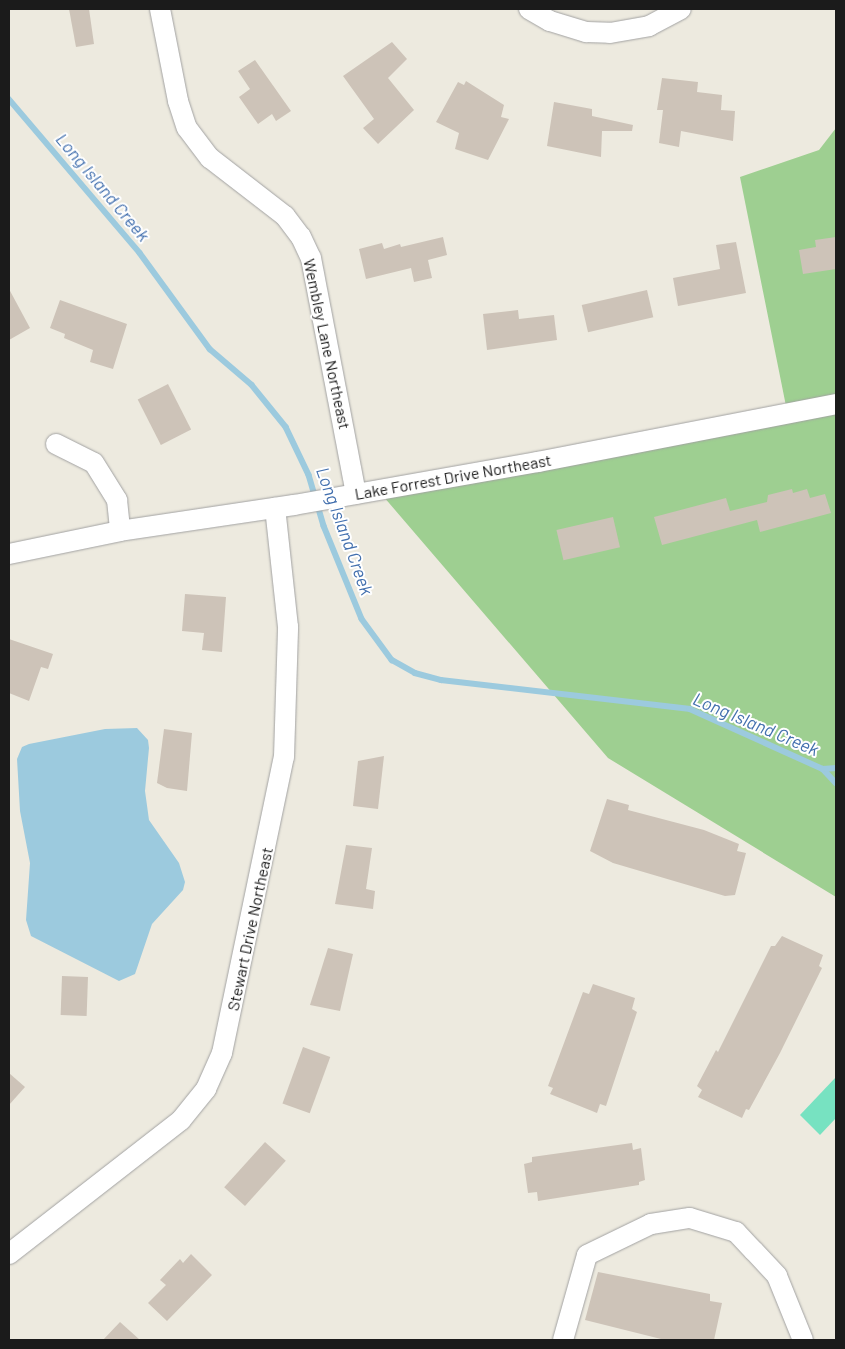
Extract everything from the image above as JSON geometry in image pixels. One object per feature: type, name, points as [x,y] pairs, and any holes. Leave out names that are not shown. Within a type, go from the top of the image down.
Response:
[{"type":"street","name":"Wembley Lane Northeast","points":[[160,9],[178,101],[187,128],[210,158],[285,216],[301,237],[311,258],[356,494]]},
{"type":"street","points":[[529,9],[550,21],[586,32],[610,33],[649,26],[681,9]]},
{"type":"street","name":"Lake Forrest Drive Northeast","points":[[9,554],[120,531],[356,494],[836,404]]},
{"type":"street","points":[[56,444],[94,463],[117,500],[120,531]]},
{"type":"street","name":"Stewart Drive Northeast","points":[[9,1254],[181,1120],[206,1089],[222,1053],[284,757],[288,627],[284,506]]},
{"type":"street","points":[[563,1340],[587,1255],[651,1224],[690,1218],[736,1232],[754,1251],[777,1276],[803,1340]]},
{"type":"green space","points":[[836,128],[836,897],[608,758],[377,489],[788,416],[740,177],[819,150]]},
{"type":"green space","points":[[836,1077],[836,1118],[820,1135],[800,1115]]},
{"type":"water","points":[[137,728],[148,740],[145,791],[149,820],[179,863],[185,882],[183,890],[152,924],[135,974],[119,981],[31,936],[26,920],[30,863],[20,811],[17,759],[22,747],[29,744],[105,729]]},
{"type":"building","points":[[69,9],[89,9],[94,44],[76,47]]},
{"type":"building","points":[[392,42],[407,59],[388,78],[414,110],[378,144],[363,128],[374,119],[343,76]]},
{"type":"building","points":[[255,60],[291,111],[276,121],[272,114],[258,124],[239,97],[250,89],[238,71]]},
{"type":"building","points":[[662,78],[698,82],[697,92],[722,95],[721,110],[735,111],[733,141],[681,131],[679,147],[659,143],[663,110],[657,110]]},
{"type":"building","points":[[466,81],[504,105],[501,117],[509,119],[488,160],[455,149],[459,133],[436,122],[458,82],[464,85]]},
{"type":"building","points":[[554,102],[592,109],[592,116],[633,125],[632,131],[602,131],[601,157],[547,146]]},
{"type":"building","points":[[443,237],[447,255],[428,260],[432,278],[414,282],[411,268],[366,279],[359,249],[382,243],[384,249],[400,244],[401,247]]},
{"type":"building","points":[[836,237],[836,269],[803,274],[799,250],[816,247],[815,240]]},
{"type":"building","points":[[736,242],[746,293],[678,306],[673,278],[720,269],[716,245]]},
{"type":"building","points":[[9,289],[30,328],[9,340]]},
{"type":"building","points":[[647,290],[653,317],[588,332],[582,305]]},
{"type":"building","points":[[60,300],[127,324],[113,369],[90,362],[93,350],[64,338],[65,334],[50,328]]},
{"type":"building","points":[[518,310],[519,319],[554,315],[557,340],[487,350],[483,314]]},
{"type":"building","points":[[168,384],[191,429],[161,445],[138,399]]},
{"type":"building","points":[[792,489],[793,493],[807,489],[810,498],[825,494],[831,513],[760,532],[757,520],[662,545],[654,517],[726,498],[730,511],[767,502],[768,495]]},
{"type":"building","points":[[613,517],[620,547],[563,560],[556,530]]},
{"type":"building","points":[[185,594],[226,597],[222,652],[202,650],[204,633],[182,631]]},
{"type":"building","points":[[9,639],[53,654],[48,669],[41,667],[29,701],[9,693]]},
{"type":"building","points":[[164,729],[192,733],[187,791],[167,788],[157,783]]},
{"type":"building","points":[[384,756],[378,809],[353,806],[358,761]]},
{"type":"building","points":[[607,799],[629,805],[628,810],[704,830],[739,844],[737,851],[746,853],[735,895],[725,896],[613,863],[590,851]]},
{"type":"building","points":[[346,845],[372,848],[366,889],[375,891],[373,909],[335,904]]},
{"type":"building","points":[[782,936],[823,955],[819,966],[822,968],[780,1053],[749,1110],[746,1109],[742,1118],[698,1097],[702,1090],[697,1086],[716,1050],[718,1052],[771,946],[775,946]]},
{"type":"building","points":[[328,948],[353,954],[340,1011],[310,1005]]},
{"type":"building","points":[[62,976],[88,977],[87,1016],[61,1015]]},
{"type":"building","points":[[593,984],[635,998],[632,1009],[637,1012],[606,1106],[600,1104],[597,1113],[550,1094],[553,1088],[548,1086],[583,992],[589,994]]},
{"type":"building","points":[[303,1047],[330,1057],[310,1113],[282,1103]]},
{"type":"building","points":[[9,1073],[25,1087],[9,1105]]},
{"type":"building","points":[[265,1142],[286,1161],[245,1206],[224,1187]]},
{"type":"building","points":[[632,1143],[633,1150],[641,1148],[645,1180],[639,1182],[639,1185],[538,1201],[537,1192],[528,1193],[524,1164],[532,1162],[532,1157]]},
{"type":"building","points":[[191,1254],[212,1275],[167,1321],[148,1303],[166,1285],[160,1280],[180,1259],[183,1263]]},
{"type":"building","points":[[598,1272],[710,1294],[710,1301],[722,1303],[714,1340],[665,1340],[585,1320]]},
{"type":"building","points":[[120,1322],[140,1340],[103,1340]]},
{"type":"waterway","name":"Long Island Creek","points":[[9,99],[140,253],[210,349],[252,385],[286,427],[309,475],[324,526],[362,619],[392,660],[415,673],[441,680],[690,709],[823,769],[836,783]]},
{"type":"waterway","points":[[823,769],[836,768]]}]
